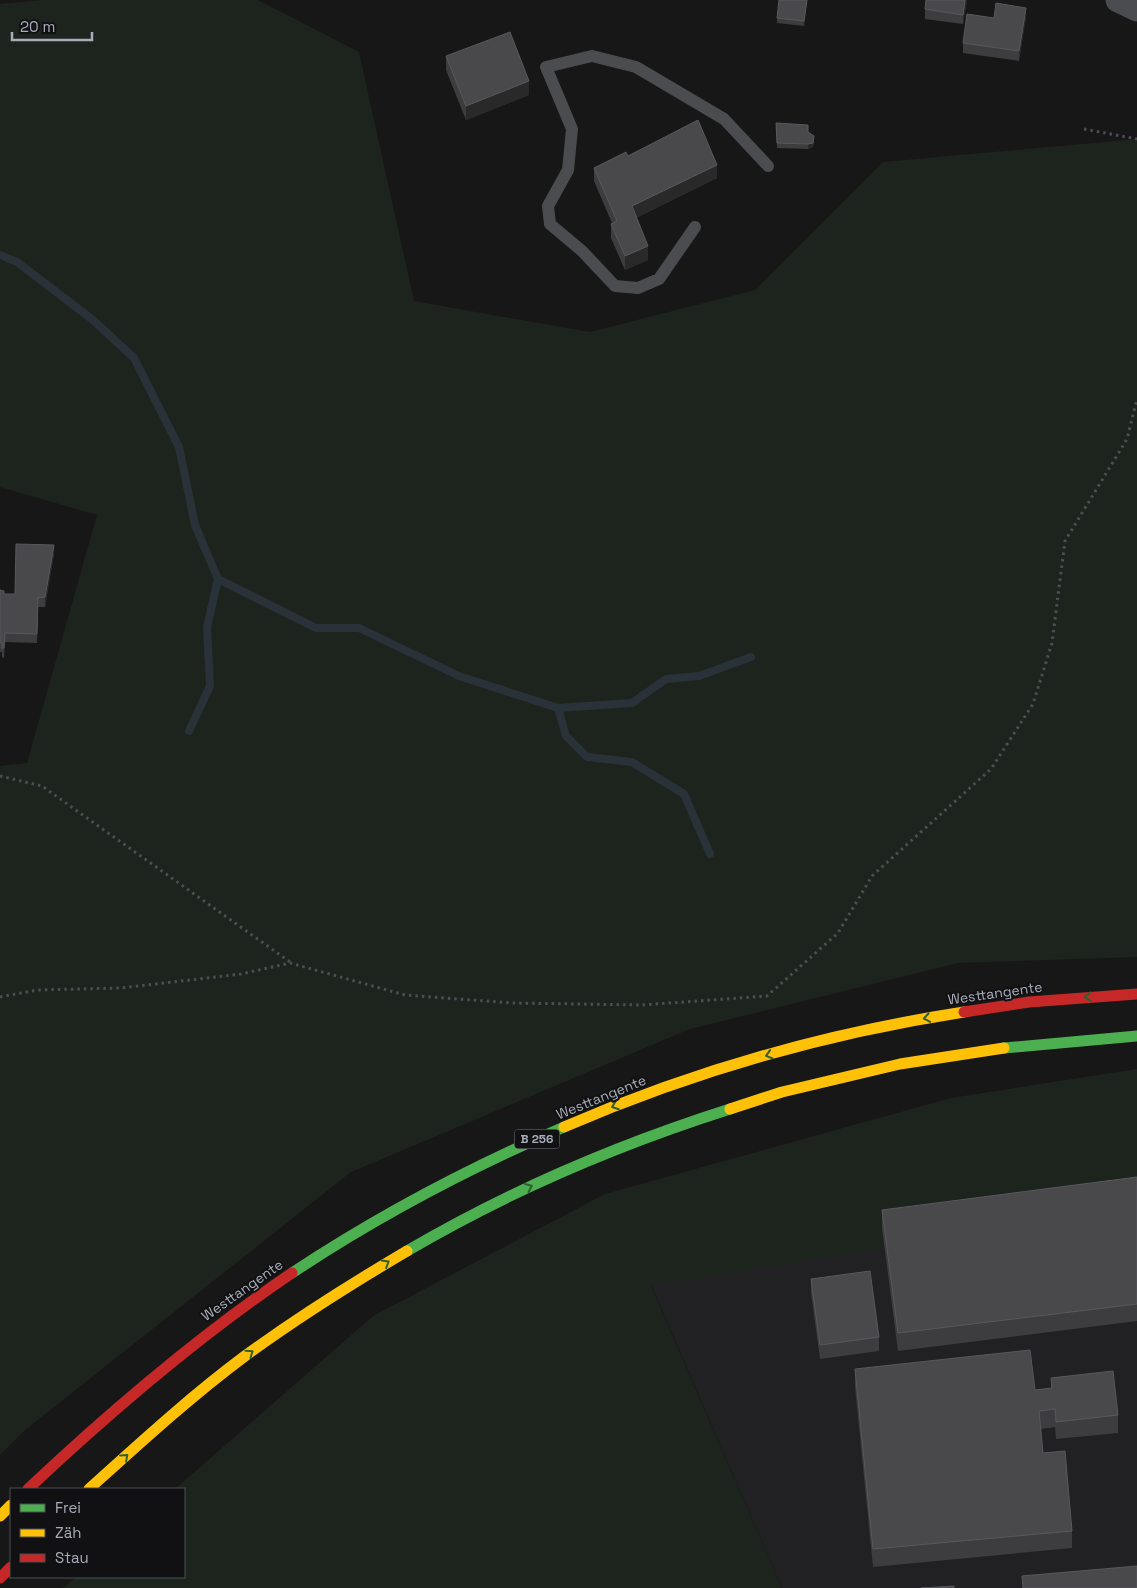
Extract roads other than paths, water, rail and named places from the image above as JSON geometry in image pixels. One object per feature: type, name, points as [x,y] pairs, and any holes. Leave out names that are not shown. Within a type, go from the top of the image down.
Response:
[{"type":"main road","name":"Westtangente","points":[[29,1488],[140,1386],[223,1321],[318,1256],[400,1207],[493,1158],[589,1116],[670,1086],[789,1049],[892,1024],[995,1007],[1137,994]]},
{"type":"main road","points":[[90,1488],[166,1420],[246,1356],[330,1298],[418,1244],[508,1196],[602,1154],[716,1113],[797,1089],[897,1065],[998,1048],[1100,1037],[1137,1036]]},
{"type":"main road","points":[[0,1516],[10,1506]]},
{"type":"main road","points":[[0,1578],[10,1568]]},
{"type":"lane","points":[[695,227],[658,279],[638,288],[615,286],[582,251],[550,224],[548,206],[568,170],[572,129],[546,67],[592,56],[636,67],[724,119],[768,166]]},
{"type":"waterway","points":[[0,255],[17,262],[93,320],[134,358],[179,447],[195,525],[218,579],[316,628],[359,628],[459,676],[558,708],[632,703],[666,679],[699,676],[751,657]]},
{"type":"waterway","points":[[189,731],[210,686],[207,627],[218,579]]},
{"type":"waterway","points":[[558,708],[566,736],[587,757],[632,762],[684,794],[710,854]]}]
